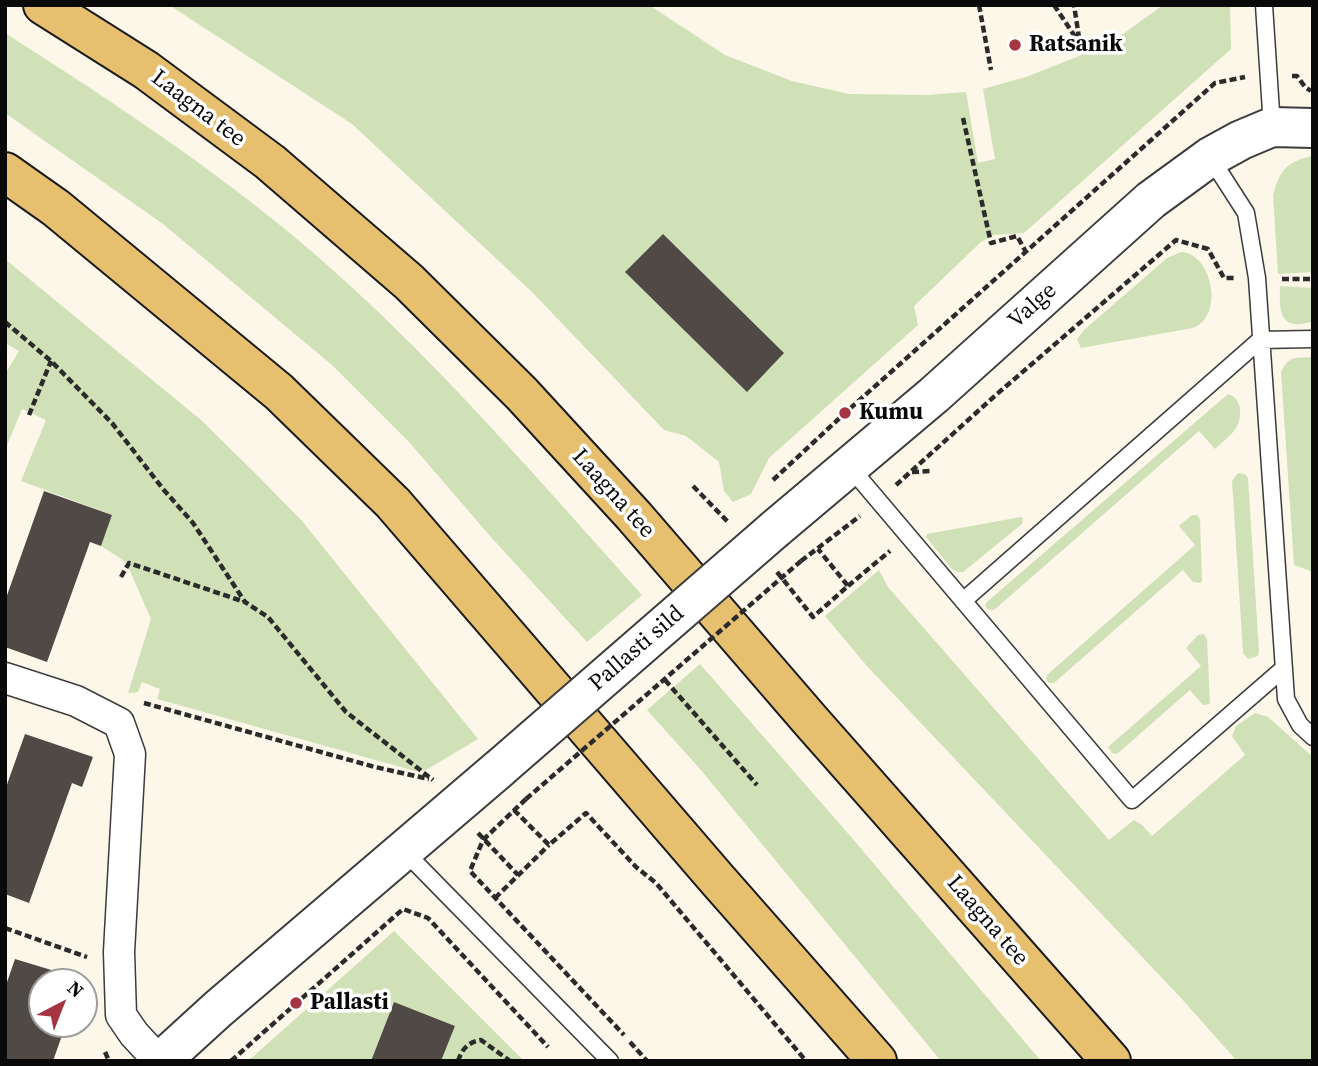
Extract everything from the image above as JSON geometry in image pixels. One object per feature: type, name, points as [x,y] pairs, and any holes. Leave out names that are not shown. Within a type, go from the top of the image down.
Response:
[{"type":"main road","name":"Laagna tee","points":[[43,5],[146,70],[270,162],[410,282],[522,394],[634,516],[828,741],[1111,1061]]},
{"type":"main road","points":[[5,172],[56,208],[279,392],[393,503],[877,1061]]},
{"type":"street","name":"Valge","points":[[775,529],[943,387],[1151,200],[1210,157],[1241,140],[1272,127],[1313,128]]},
{"type":"street","name":"Pallasti sild","points":[[403,850],[775,529]]},
{"type":"street","points":[[5,678],[76,701],[118,723],[124,736],[130,754],[119,953],[121,1015],[134,1034],[160,1061],[403,850]]},
{"type":"lane","points":[[1264,5],[1272,127]]},
{"type":"lane","points":[[1210,157],[1246,213],[1257,278],[1286,699],[1300,725],[1313,737]]},
{"type":"lane","points":[[963,601],[1260,340],[1313,339]]},
{"type":"lane","points":[[849,466],[1132,800],[1284,668]]},
{"type":"lane","points":[[403,850],[610,1061]]},
{"type":"path","points":[[979,5],[991,70]]},
{"type":"path","points":[[1054,5],[1080,44],[1074,5]]},
{"type":"path","points":[[769,487],[776,477],[825,431],[1215,83],[1238,76],[1297,76],[1305,87],[1313,92]]},
{"type":"path","points":[[963,118],[992,243],[1017,236],[1026,252]]},
{"type":"path","points":[[648,1061],[470,871],[483,840],[526,799],[801,561],[878,501],[1176,240],[1208,249],[1224,278],[1313,279]]},
{"type":"path","points":[[5,323],[51,361],[112,424],[193,523],[245,602]]},
{"type":"path","points":[[29,415],[51,361]]},
{"type":"path","points":[[911,472],[931,471]]},
{"type":"path","points":[[818,549],[848,586]]},
{"type":"path","points":[[777,572],[813,617],[876,562]]},
{"type":"path","points":[[121,577],[129,563],[245,602],[268,617],[346,712],[434,780],[375,767],[143,703]]},
{"type":"path","points":[[665,680],[757,785]]},
{"type":"path","points":[[514,810],[549,845]]},
{"type":"path","points":[[495,898],[586,813],[636,867],[656,883],[806,1061]]},
{"type":"path","points":[[483,840],[518,875]]},
{"type":"path","points":[[231,1061],[403,909],[428,918],[548,1047]]},
{"type":"path","points":[[5,928],[120,969]]},
{"type":"path","points":[[458,1061],[466,1046],[472,1041],[481,1040],[510,1061]]},
{"type":"path","points":[[100,1041],[109,1061]]},
{"type":"green space","points":[[169,5],[649,5],[725,55],[792,81],[849,94],[928,95],[966,92],[978,163],[995,159],[983,89],[1026,77],[1079,56],[1123,34],[1163,5],[1230,5],[1231,49],[1024,233],[994,235],[981,242],[914,306],[918,325],[769,458],[751,494],[733,502],[724,491],[719,462],[686,436],[664,430],[532,292],[352,124]]},
{"type":"green space","points":[[5,33],[133,117],[216,176],[335,272],[455,389],[642,595],[587,642],[410,443],[332,365],[163,224],[5,113]]},
{"type":"green space","points":[[1313,156],[1313,272],[1278,274],[1273,195],[1286,168]]},
{"type":"green space","points":[[1181,252],[1192,255],[1207,273],[1211,299],[1209,311],[1203,321],[1193,328],[1081,348],[1077,339],[1084,330],[1167,258]]},
{"type":"green space","points":[[5,259],[201,420],[259,477],[302,521],[478,739],[426,770],[415,771],[157,699],[160,689],[142,682],[138,692],[128,693],[151,619],[126,562],[101,546],[112,515],[21,481],[46,420],[22,409],[5,450],[5,374],[19,351],[5,343]]},
{"type":"green space","points":[[1280,286],[1313,288],[1313,322],[1298,324],[1285,320],[1280,303]]},
{"type":"green space","points":[[1313,357],[1313,572],[1294,565],[1281,372],[1290,360]]},
{"type":"green space","points":[[1228,394],[1239,403],[1240,418],[1234,431],[1215,449],[1199,431],[994,610],[987,609],[985,605],[988,601]]},
{"type":"green space","points":[[1238,473],[1245,474],[1248,478],[1259,652],[1258,656],[1248,659],[1243,653],[1232,481]]},
{"type":"green space","points":[[1192,515],[1197,515],[1200,519],[1202,581],[1193,582],[1183,570],[1054,683],[1049,683],[1047,675],[1195,545],[1179,526]]},
{"type":"green space","points":[[1021,517],[1022,524],[963,572],[952,569],[926,537],[927,534]]},
{"type":"green space","points":[[879,570],[888,587],[1109,840],[1134,820],[1152,836],[1245,755],[1232,736],[1236,726],[1255,713],[1268,717],[1313,757],[1313,1061],[1237,1061],[1181,998],[866,665],[825,616]]},
{"type":"green space","points":[[1204,634],[1207,639],[1210,704],[1203,705],[1190,690],[1117,754],[1112,753],[1108,747],[1201,666],[1186,648],[1198,635]]},
{"type":"green space","points":[[700,664],[1041,1061],[941,1061],[700,769],[647,710]]},
{"type":"green space","points":[[394,931],[524,1061],[441,1061],[455,1026],[394,1002],[371,1061],[248,1061]]},
{"type":"building","points":[[663,234],[784,353],[747,392],[625,272]]},
{"type":"building","points":[[44,491],[112,515],[101,546],[90,542],[47,662],[5,647],[5,601]]},
{"type":"building","points":[[25,734],[93,757],[82,787],[72,783],[29,903],[5,894],[5,790]]},
{"type":"building","points":[[15,959],[45,968],[28,968],[28,1038],[61,1038],[53,1061],[5,1061],[5,988]]},
{"type":"building","points":[[394,1002],[455,1026],[441,1061],[371,1061]]},
{"type":"place","name":"Ratsanik","points":[[1015,45]]},
{"type":"place","name":"Kumu","points":[[845,413]]},
{"type":"place","name":"Pallasti","points":[[296,1003]]}]
